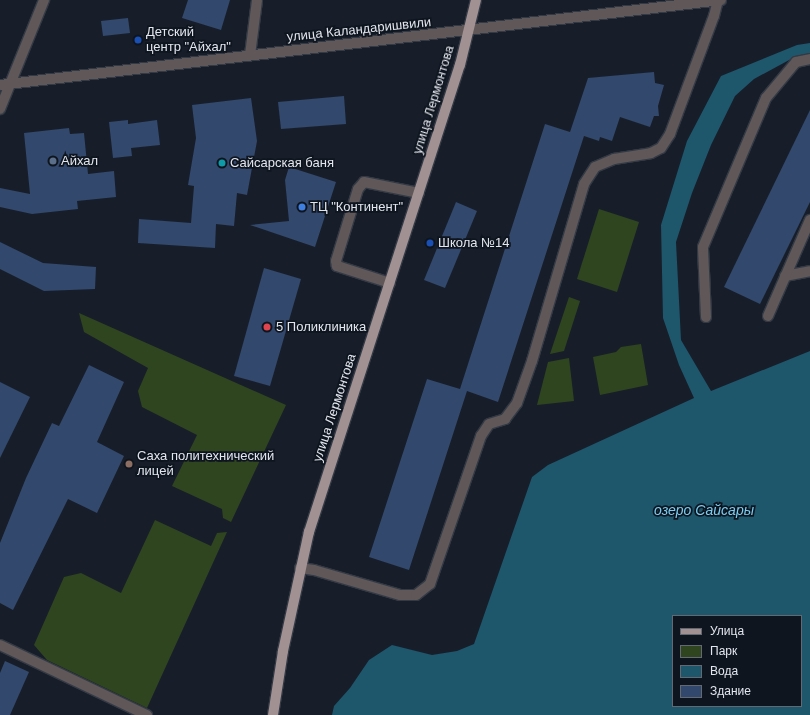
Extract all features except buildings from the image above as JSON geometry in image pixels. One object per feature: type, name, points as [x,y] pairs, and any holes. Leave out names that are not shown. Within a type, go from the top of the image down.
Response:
[{"type":"main road","name":"улица Лермонтова","points":[[273,715],[283,651],[309,532],[460,65],[476,0]]},
{"type":"street","points":[[0,109],[5,84],[44,0]]},
{"type":"street","points":[[250,55],[257,0]]},
{"type":"street","points":[[300,568],[314,570],[400,595],[416,595],[430,584],[481,436],[489,424],[506,419],[517,403],[532,361],[584,184],[595,167],[614,159],[651,153],[661,148],[670,134],[719,0]]},
{"type":"street","name":"улица Каландаришвили","points":[[5,84],[719,0]]},
{"type":"street","points":[[706,317],[703,247],[766,98],[796,62],[810,58]]},
{"type":"street","points":[[390,283],[337,266],[336,261],[358,188],[364,182],[419,193]]},
{"type":"street","points":[[768,316],[810,220]]},
{"type":"street","points":[[785,276],[810,271]]},
{"type":"street","points":[[0,646],[147,715]]},
{"type":"green space","points":[[599,209],[639,222],[617,292],[577,279]]},
{"type":"green space","points":[[569,297],[580,301],[564,351],[550,354]]},
{"type":"green space","points":[[79,313],[286,405],[231,522],[223,518],[222,509],[172,486],[197,435],[142,407],[138,391],[148,368],[84,332]]},
{"type":"green space","points":[[641,344],[648,385],[600,395],[593,357],[616,352],[621,347]]},
{"type":"green space","points":[[569,358],[574,401],[537,405],[548,362]]},
{"type":"green space","points":[[155,520],[211,546],[217,533],[227,532],[147,708],[47,660],[34,645],[64,577],[81,573],[121,593]]},
{"type":"water","name":"озеро Сайсары","points":[[810,43],[810,54],[791,59],[754,79],[735,96],[711,145],[692,193],[676,242],[681,340],[711,391],[810,351],[810,715],[332,715],[334,706],[350,688],[369,660],[392,645],[432,655],[457,651],[474,644],[532,477],[548,465],[694,398],[679,365],[663,318],[661,225],[687,141],[721,76],[797,45]]},
{"type":"place","name":"Детский центр \"Айхал\"","points":[[138,40]]},
{"type":"place","name":"Айхал","points":[[53,161]]},
{"type":"place","name":"Сайсарская баня","points":[[222,163]]},
{"type":"place","name":"ТЦ \"Континент\"","points":[[302,207]]},
{"type":"place","name":"Школа №14","points":[[430,243]]},
{"type":"place","name":"5 Поликлиника","points":[[267,327]]},
{"type":"place","name":"Саха политехнический лицей","points":[[129,464]]}]
